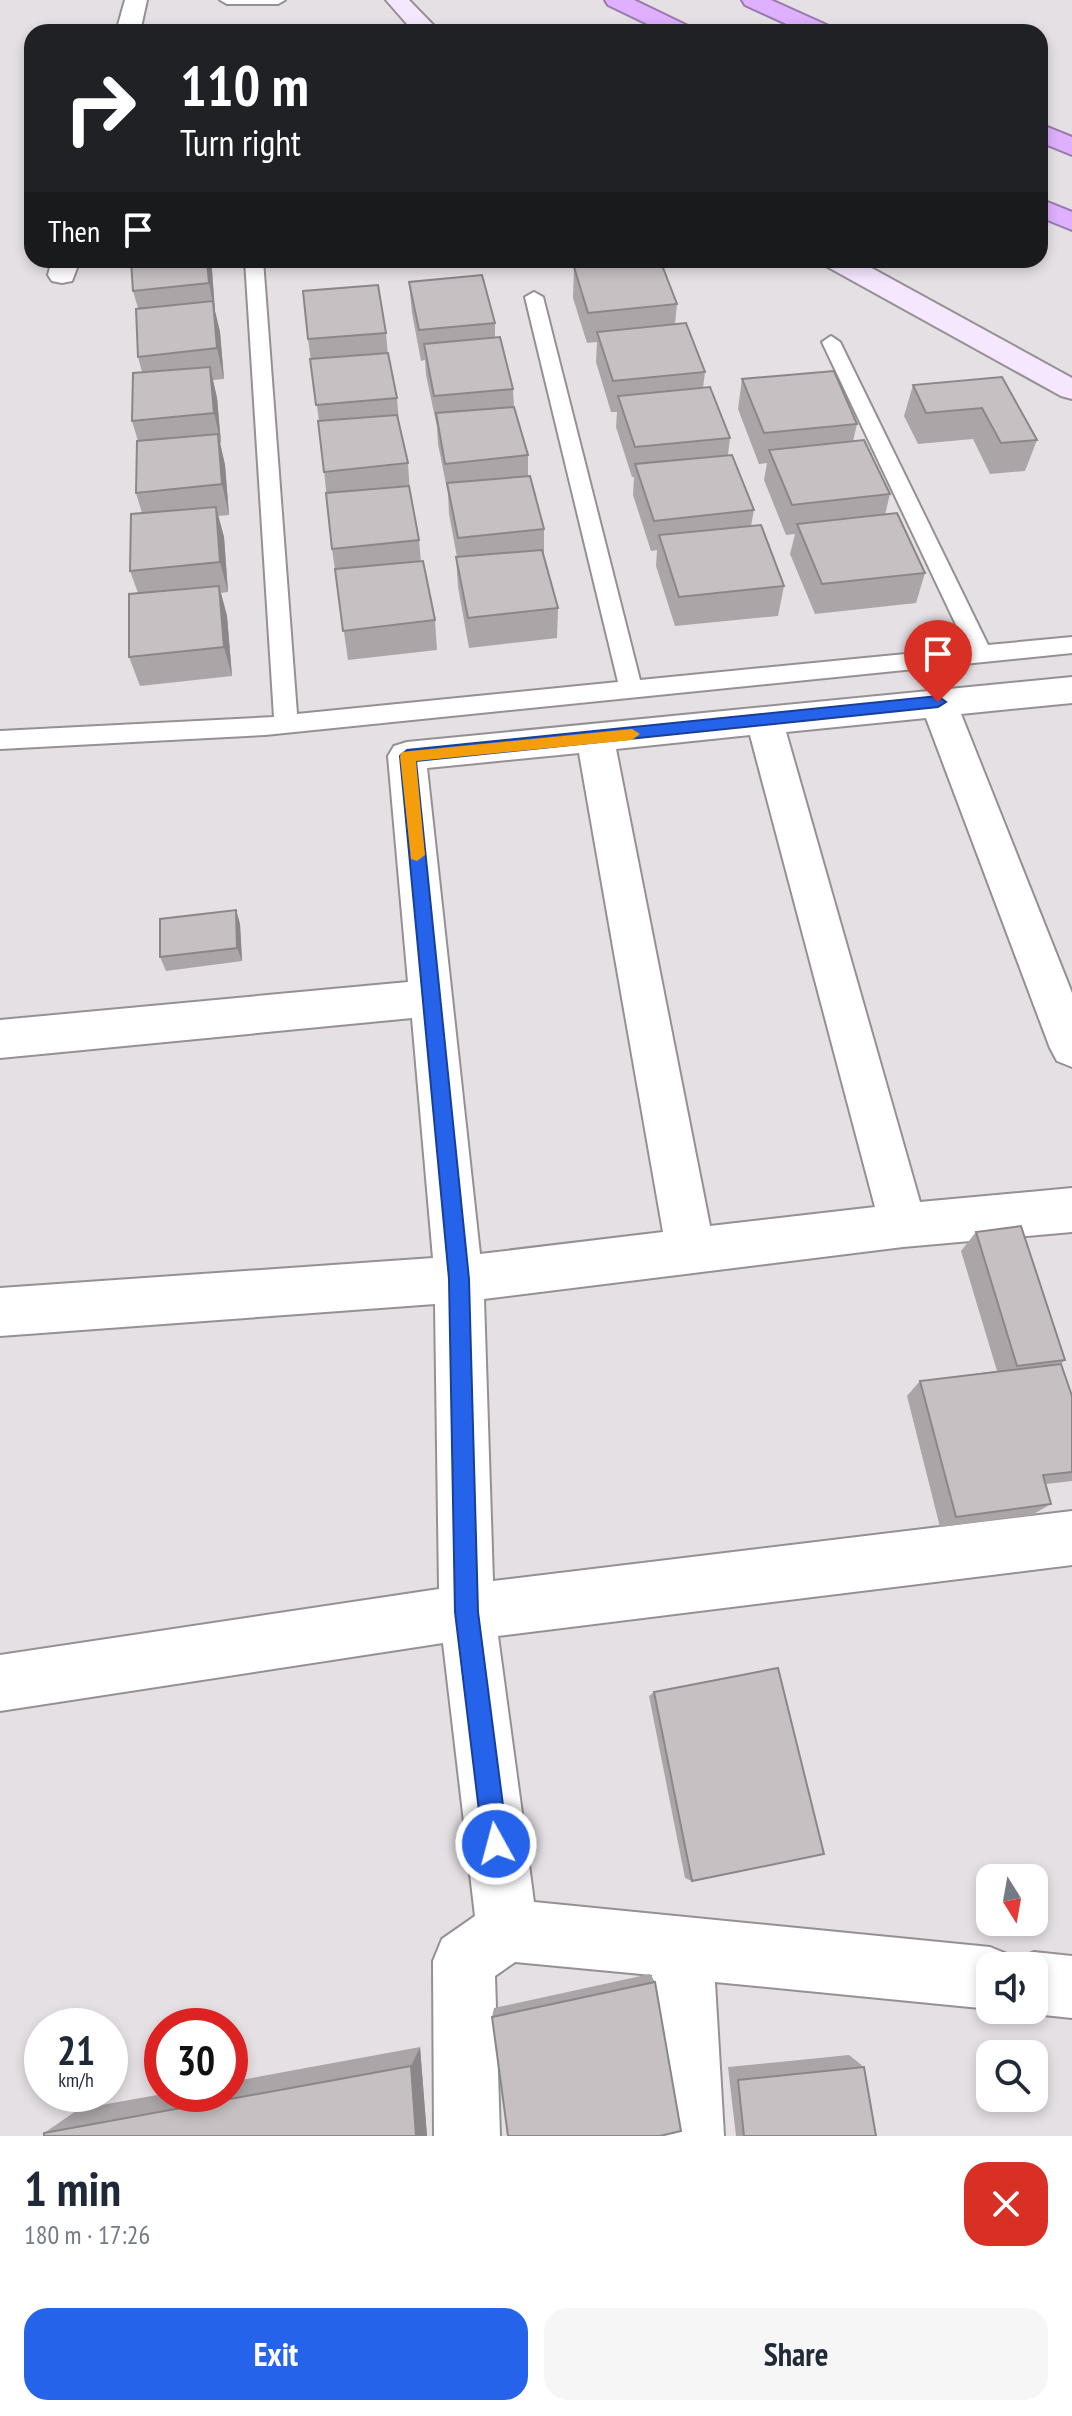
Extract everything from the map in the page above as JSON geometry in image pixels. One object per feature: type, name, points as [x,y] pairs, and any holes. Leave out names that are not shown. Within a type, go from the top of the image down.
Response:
[{"type":"highway","points":[[616,0],[666,24]]},
{"type":"highway","points":[[753,0],[806,24]]},
{"type":"highway","points":[[1048,136],[1072,147]]},
{"type":"highway","points":[[1048,211],[1072,222]]},
{"type":"main road","points":[[397,0],[420,24]]},
{"type":"main road","points":[[851,268],[1072,390]]},
{"type":"street","points":[[130,24],[136,0]]},
{"type":"street","points":[[507,1930],[467,1612],[459,1279],[407,756],[1072,690]]},
{"type":"street","points":[[938,702],[1072,1048]]},
{"type":"street","points":[[764,720],[903,1225]]},
{"type":"street","points":[[595,738],[691,1253]]},
{"type":"street","points":[[0,1039],[431,998]]},
{"type":"street","points":[[0,1312],[459,1279],[903,1225],[1072,1210]]},
{"type":"street","points":[[0,1683],[467,1612],[1072,1538]]},
{"type":"street","points":[[467,2136],[464,1961],[507,1930],[976,1977]]},
{"type":"street","points":[[682,1947],[691,2136]]},
{"type":"street","points":[[1048,1984],[1072,1987]]},
{"type":"lane","points":[[227,0],[278,0]]},
{"type":"lane","points":[[255,268],[286,724]]},
{"type":"lane","points":[[534,297],[631,689]]},
{"type":"lane","points":[[831,342],[981,654]]},
{"type":"lane","points":[[0,740],[286,724],[1072,645]]},
{"type":"building","points":[[132,268],[208,268],[209,283],[133,291]]},
{"type":"building","points":[[574,268],[663,268],[677,304],[588,313]]},
{"type":"building","points":[[482,275],[495,323],[419,330],[409,282]]},
{"type":"building","points":[[378,285],[386,333],[308,339],[303,291]]},
{"type":"building","points":[[213,301],[217,348],[138,357],[136,309]]},
{"type":"building","points":[[686,323],[705,372],[613,381],[597,332]]},
{"type":"building","points":[[500,337],[513,389],[434,396],[424,344]]},
{"type":"building","points":[[388,353],[397,398],[316,405],[310,359]]},
{"type":"building","points":[[210,367],[214,413],[132,421],[133,373]]},
{"type":"building","points":[[834,371],[857,424],[764,433],[742,379]]},
{"type":"building","points":[[1002,377],[1037,440],[1001,443],[982,408],[926,413],[913,385]]},
{"type":"building","points":[[710,387],[730,438],[635,447],[618,396]]},
{"type":"building","points":[[514,407],[528,455],[445,464],[436,413]]},
{"type":"building","points":[[397,415],[408,463],[324,472],[318,421]]},
{"type":"building","points":[[218,434],[222,484],[136,493],[137,441]]},
{"type":"building","points":[[864,440],[890,494],[792,505],[769,450]]},
{"type":"building","points":[[732,455],[754,510],[654,521],[635,464]]},
{"type":"building","points":[[530,476],[544,529],[458,538],[447,483]]},
{"type":"building","points":[[409,486],[419,540],[332,549],[326,493]]},
{"type":"building","points":[[216,507],[220,562],[130,571],[131,514]]},
{"type":"building","points":[[897,513],[925,573],[822,584],[797,524]]},
{"type":"building","points":[[761,525],[784,586],[679,597],[659,535]]},
{"type":"building","points":[[542,550],[558,608],[468,618],[456,557]]},
{"type":"building","points":[[423,561],[435,620],[343,631],[335,569]]},
{"type":"building","points":[[219,586],[224,647],[129,657],[129,594]]},
{"type":"building","points":[[236,910],[237,948],[160,957],[160,919]]},
{"type":"building","points":[[1021,1226],[1065,1360],[1017,1366],[976,1232]]},
{"type":"building","points":[[1061,1364],[1072,1396],[1072,1472],[1043,1475],[1051,1504],[956,1517],[920,1381]]},
{"type":"building","points":[[778,1668],[824,1854],[692,1881],[654,1692]]},
{"type":"building","points":[[655,1982],[681,2131],[660,2136],[508,2136],[492,2017]]},
{"type":"building","points":[[411,2066],[416,2136],[44,2136],[44,2133],[159,2112],[248,2112],[248,2096]]},
{"type":"building","points":[[864,2067],[876,2136],[744,2136],[738,2080]]},
{"type":"slow traffic","points":[[417,855],[407,756],[632,734]]},
{"type":"route","points":[[496,1844],[467,1612],[459,1279],[407,756],[938,702]]}]
